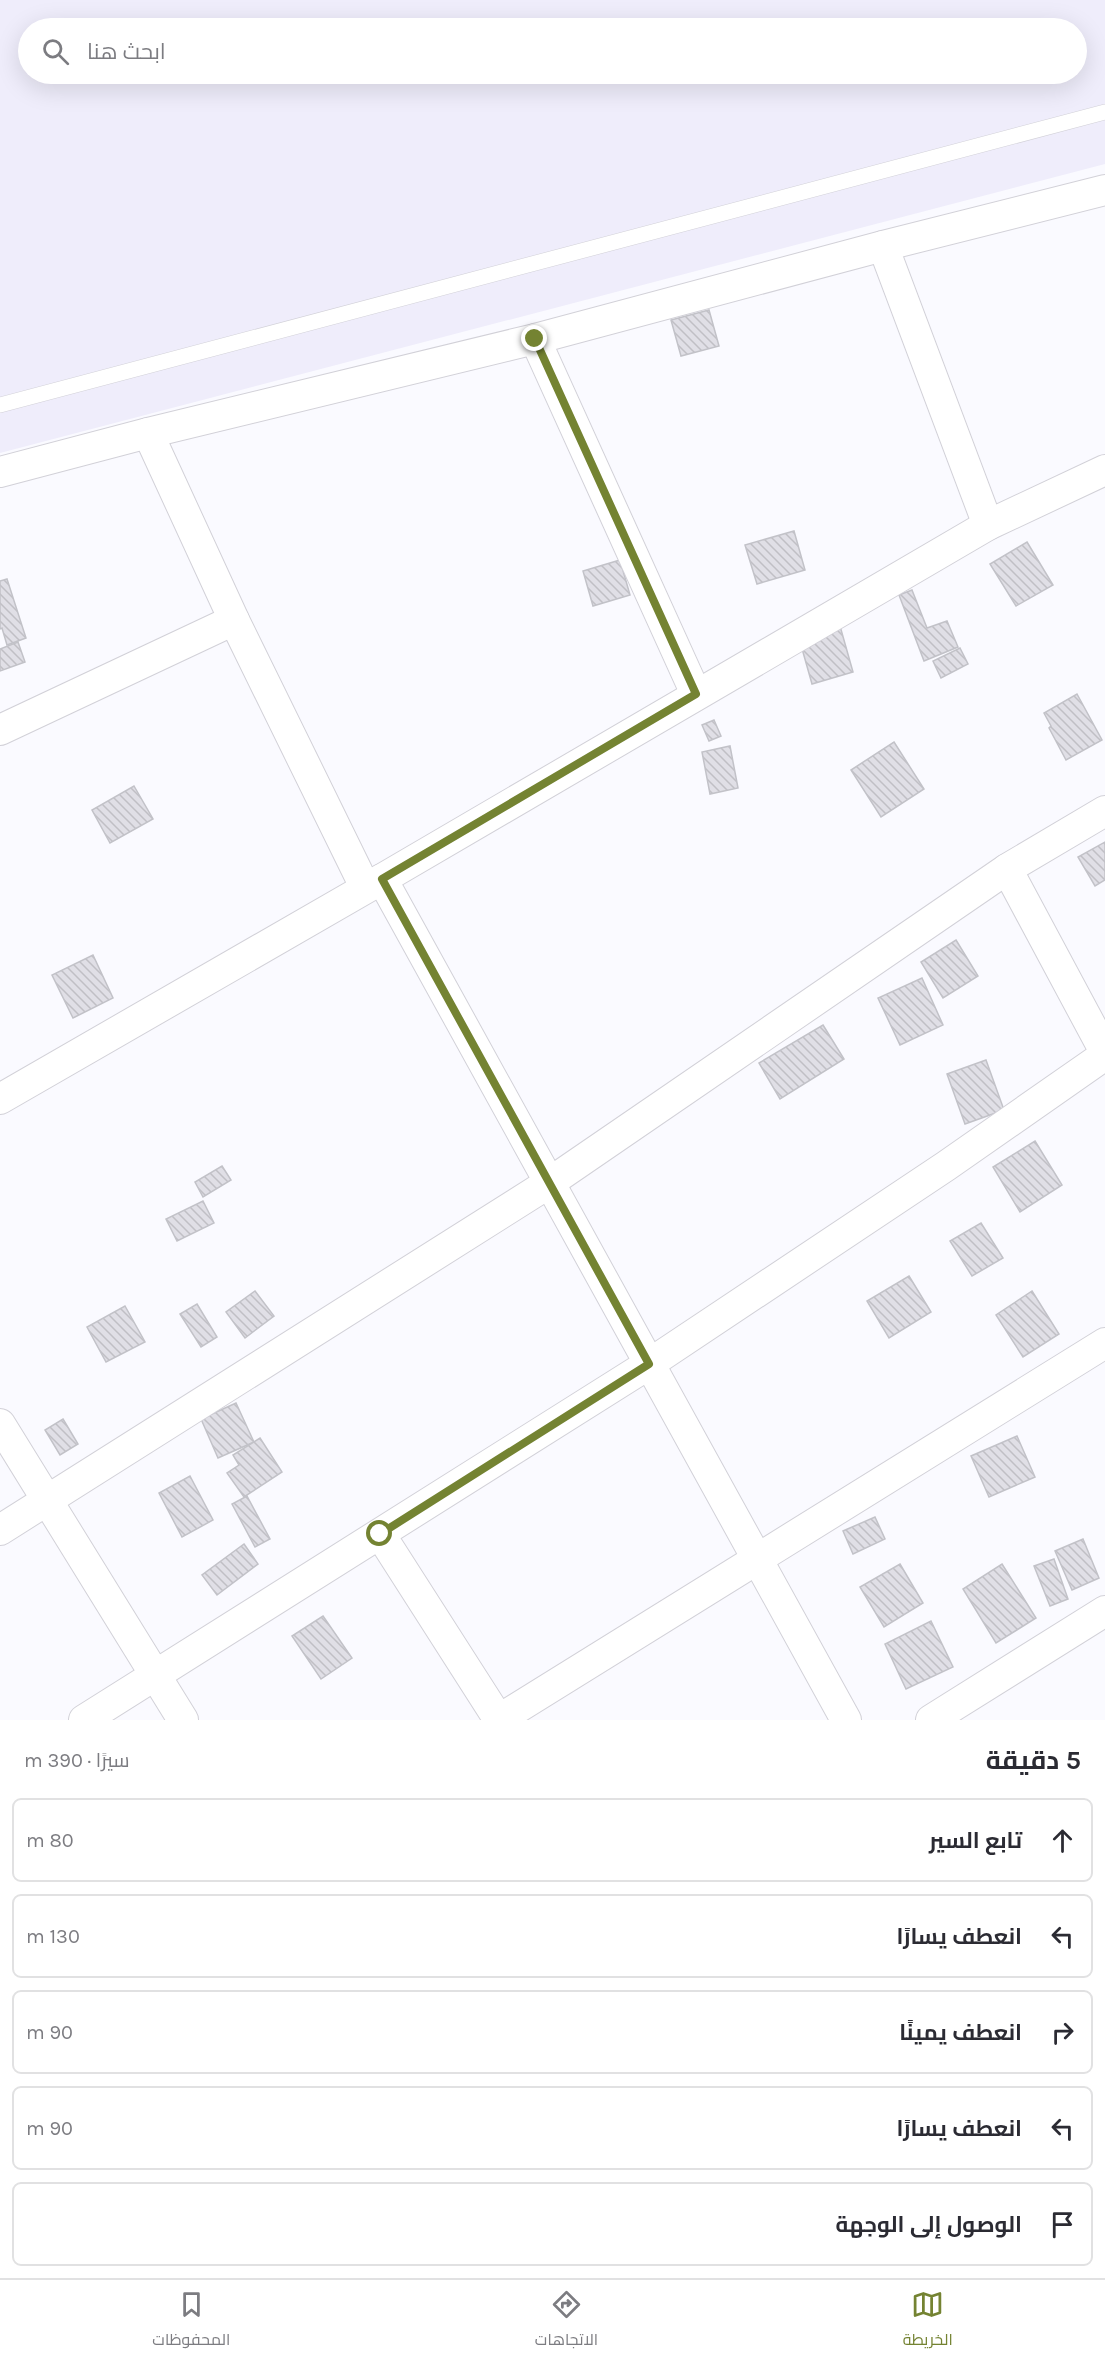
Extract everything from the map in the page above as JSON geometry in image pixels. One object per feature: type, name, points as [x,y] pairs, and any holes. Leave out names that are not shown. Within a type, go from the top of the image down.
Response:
[{"type":"street","points":[[0,472],[148,433],[535,339],[883,246],[1105,190]]},
{"type":"street","points":[[883,246],[988,525]]},
{"type":"street","points":[[535,339],[696,694]]},
{"type":"street","points":[[148,433],[234,620],[373,883],[549,1183],[846,1720]]},
{"type":"street","points":[[0,1099],[988,525],[1105,470]]},
{"type":"street","points":[[0,730],[234,620]]},
{"type":"street","points":[[0,1530],[549,1183],[1007,868],[1105,811]]},
{"type":"street","points":[[84,1720],[649,1364],[946,1166],[1105,1054],[1007,868]]},
{"type":"street","points":[[380,1534],[498,1720],[1105,1343]]},
{"type":"street","points":[[0,1424],[183,1720]]},
{"type":"street","points":[[931,1720],[1105,1611]]},
{"type":"lane","points":[[0,405],[1105,112]]},
{"type":"shaded area","points":[[0,0],[1105,0],[1105,164],[0,453]]},
{"type":"building","points":[[709,310],[719,346],[681,356],[671,320]]},
{"type":"building","points":[[794,531],[805,570],[757,584],[745,545]]},
{"type":"building","points":[[1027,542],[1053,585],[1016,606],[990,564]]},
{"type":"building","points":[[620,560],[630,595],[593,606],[583,571]]},
{"type":"building","points":[[7,579],[26,638],[7,645],[2,628],[0,629],[0,581]]},
{"type":"building","points":[[912,590],[927,628],[947,621],[958,647],[924,661],[899,595]]},
{"type":"building","points":[[840,626],[853,672],[812,684],[799,638]]},
{"type":"building","points":[[18,642],[25,662],[0,671],[0,649]]},
{"type":"building","points":[[960,648],[968,664],[941,678],[933,661]]},
{"type":"building","points":[[1077,694],[1102,740],[1066,760],[1049,728],[1051,726],[1044,713]]},
{"type":"building","points":[[714,720],[721,736],[709,741],[702,725]]},
{"type":"building","points":[[894,742],[924,789],[881,817],[851,770]]},
{"type":"building","points":[[730,746],[738,788],[710,794],[702,752]]},
{"type":"building","points":[[134,786],[153,819],[110,843],[92,810]]},
{"type":"building","points":[[1105,842],[1105,880],[1095,886],[1078,857]]},
{"type":"building","points":[[956,940],[978,976],[943,998],[921,962]]},
{"type":"building","points":[[93,955],[113,998],[73,1018],[52,975]]},
{"type":"building","points":[[922,978],[943,1025],[900,1045],[878,998]]},
{"type":"building","points":[[823,1025],[844,1059],[780,1099],[759,1063]]},
{"type":"building","points":[[986,1060],[1004,1110],[965,1124],[947,1074]]},
{"type":"building","points":[[1035,1141],[1062,1185],[1020,1212],[993,1167]]},
{"type":"building","points":[[222,1166],[231,1180],[203,1197],[195,1182]]},
{"type":"building","points":[[203,1201],[214,1223],[177,1241],[166,1219]]},
{"type":"building","points":[[981,1223],[1003,1258],[972,1276],[950,1241]]},
{"type":"building","points":[[909,1276],[931,1312],[889,1338],[867,1301]]},
{"type":"building","points":[[255,1291],[274,1316],[245,1338],[226,1312]]},
{"type":"building","points":[[1032,1291],[1059,1334],[1023,1357],[996,1315]]},
{"type":"building","points":[[197,1304],[217,1337],[201,1347],[180,1314]]},
{"type":"building","points":[[125,1306],[145,1342],[106,1362],[87,1327]]},
{"type":"building","points":[[236,1403],[254,1442],[218,1458],[201,1419]]},
{"type":"building","points":[[63,1419],[78,1444],[60,1455],[45,1430]]},
{"type":"building","points":[[1017,1436],[1035,1477],[989,1497],[971,1456]]},
{"type":"building","points":[[260,1438],[282,1472],[244,1497],[227,1473],[239,1465],[233,1455]]},
{"type":"building","points":[[190,1476],[213,1520],[182,1537],[159,1493]]},
{"type":"building","points":[[247,1496],[270,1539],[255,1547],[232,1504]]},
{"type":"building","points":[[875,1517],[885,1539],[853,1554],[843,1531]]},
{"type":"building","points":[[1083,1539],[1099,1578],[1072,1590],[1055,1551]]},
{"type":"building","points":[[244,1544],[258,1564],[217,1595],[202,1575]]},
{"type":"building","points":[[1054,1559],[1068,1599],[1050,1606],[1034,1566]]},
{"type":"building","points":[[900,1564],[923,1603],[884,1627],[860,1587]]},
{"type":"building","points":[[1002,1564],[1036,1618],[996,1643],[963,1589]]},
{"type":"building","points":[[323,1616],[352,1658],[321,1679],[292,1636]]},
{"type":"building","points":[[931,1621],[953,1667],[906,1689],[885,1644]]},
{"type":"route","points":[[380,1534],[649,1364],[382,879],[696,694],[535,339]]}]
